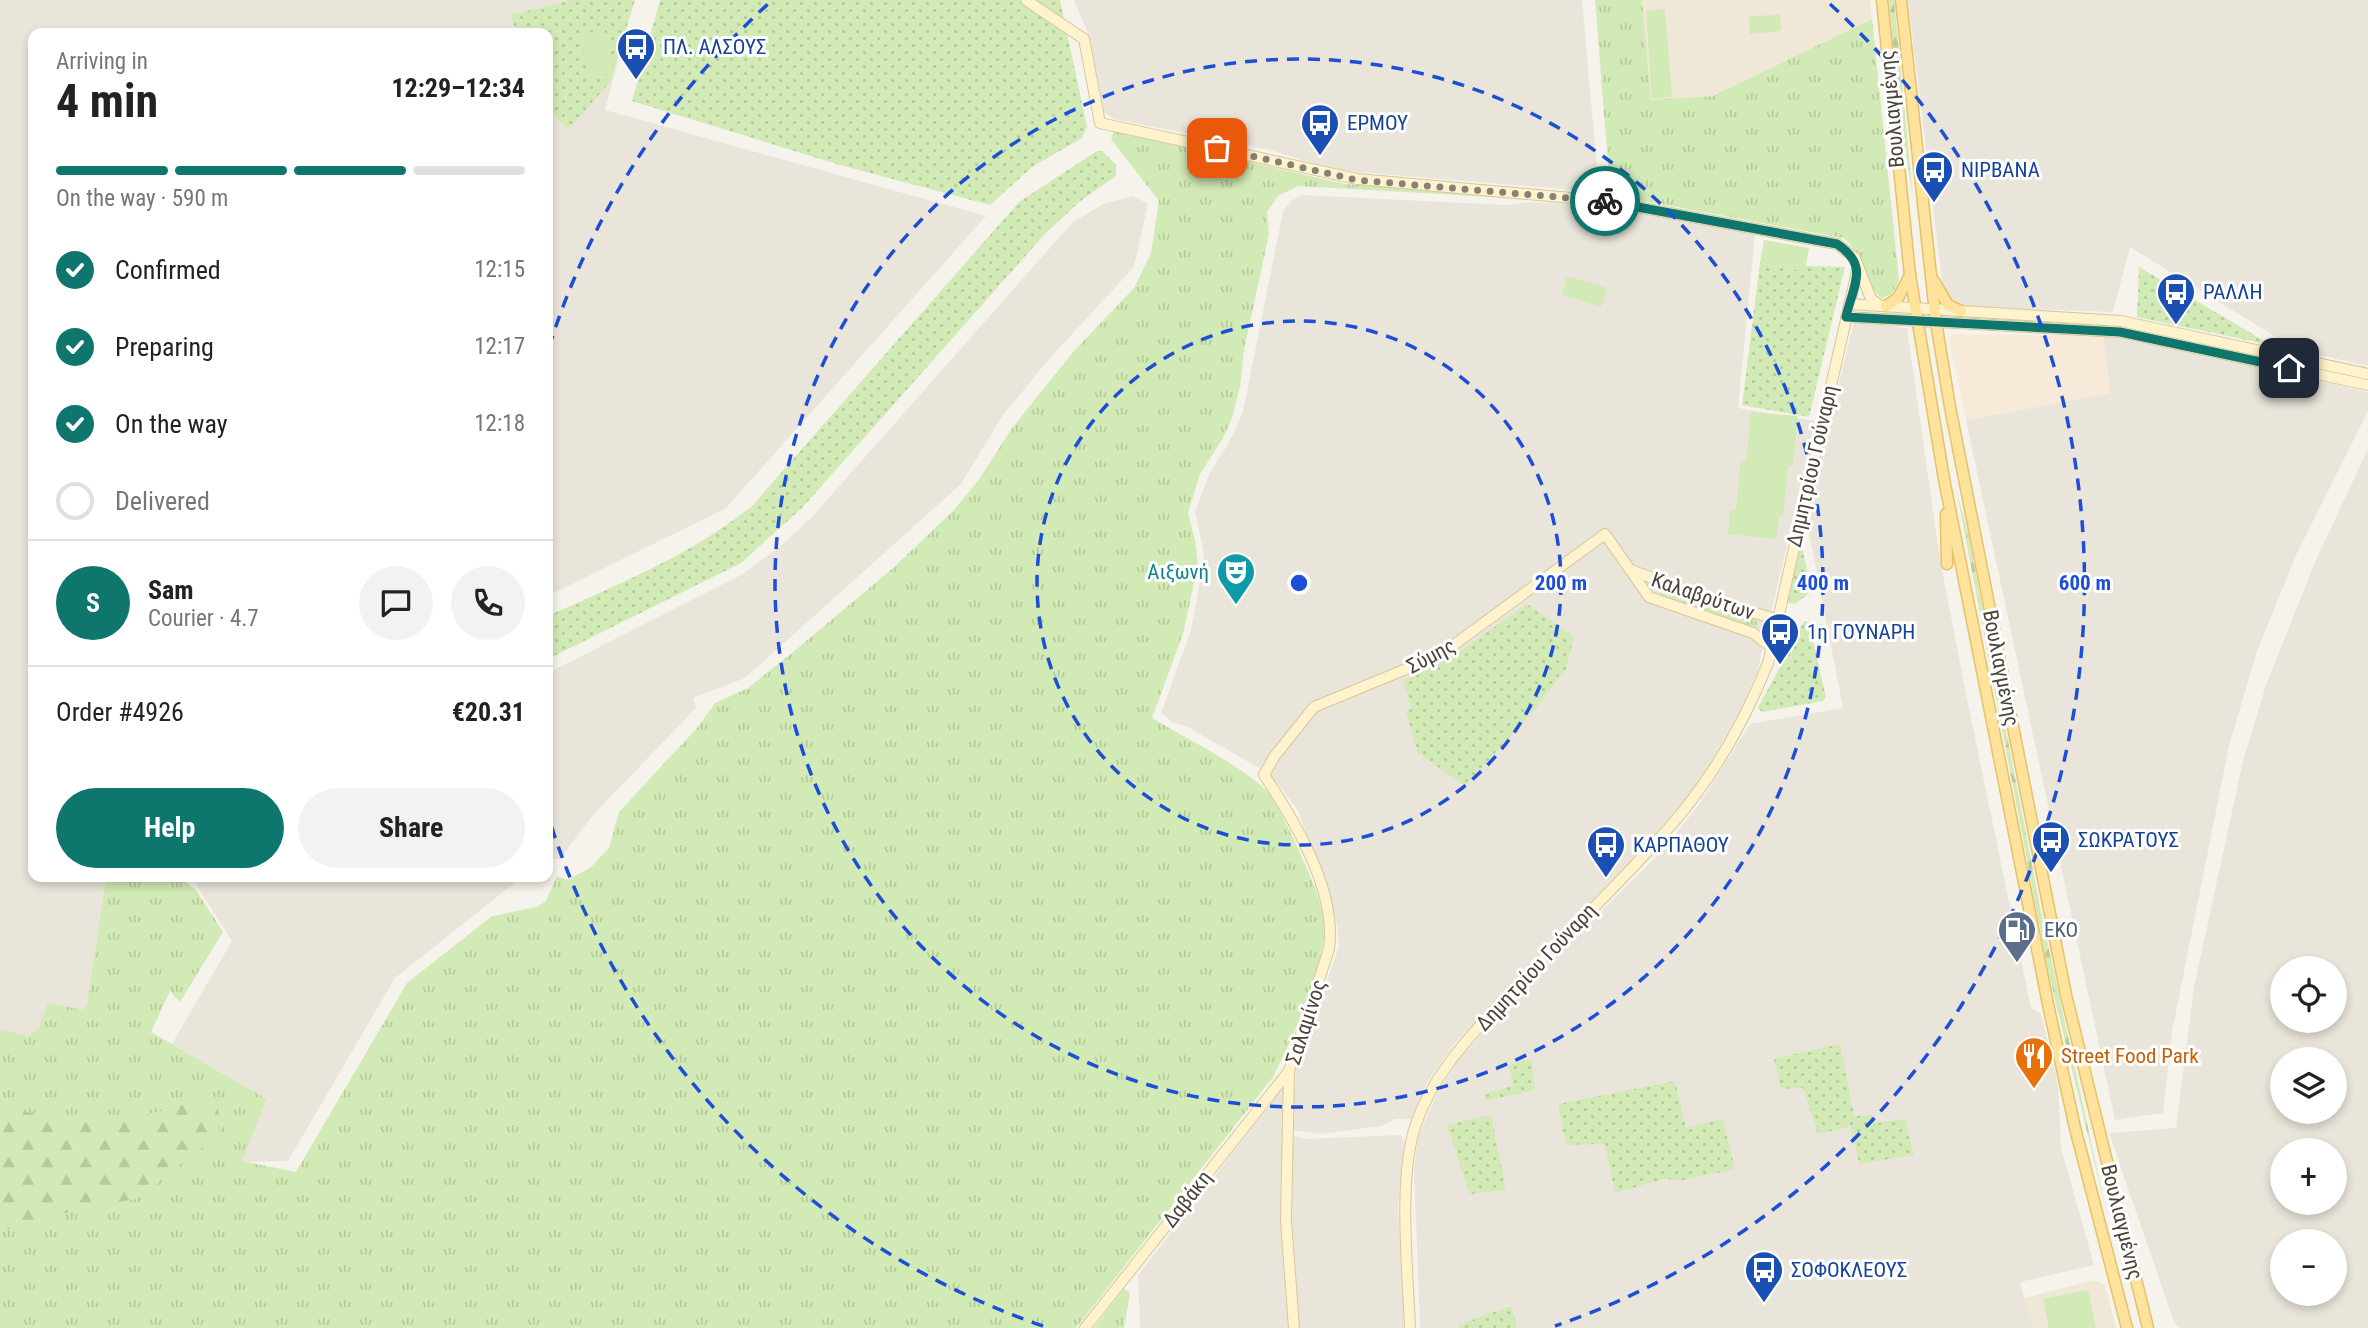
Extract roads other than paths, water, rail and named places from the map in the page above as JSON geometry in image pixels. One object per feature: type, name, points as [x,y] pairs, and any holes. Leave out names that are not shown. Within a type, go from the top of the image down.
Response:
[{"type":"main road","name":"Βουλιαγμένης","points":[[1882,0],[1914,308],[1944,479],[2031,921],[2076,1128],[2127,1328]]},
{"type":"main road","name":"Βουλιαγμένης","points":[[1901,0],[1936,322],[2066,995],[2148,1328]]},
{"type":"main road","points":[[1931,274],[1948,305],[1961,311]]},
{"type":"main road","points":[[1884,306],[1898,299],[1910,275]]},
{"type":"main road","points":[[1944,479],[1947,564]]},
{"type":"main road","points":[[2023,939],[2031,921]]},
{"type":"street","points":[[1026,0],[1084,40],[1100,123],[1357,180],[1648,207],[1837,244],[1855,258],[1871,299],[1884,306]]},
{"type":"street","name":"Δημητρίου Γούναρη","points":[[1410,1328],[1408,1166],[1414,1128],[1445,1066],[1482,1023],[1690,803],[1744,715],[1768,663],[1858,267]]},
{"type":"street","points":[[1849,304],[2121,321],[2368,374]]},
{"type":"street","points":[[1846,317],[2140,335],[2368,385]]},
{"type":"street","name":"Καλαβρύτων","points":[[1605,534],[1649,597],[1753,633],[1771,647]]},
{"type":"street","name":"Σύμης","points":[[1264,775],[1274,757],[1314,707],[1440,655],[1605,534]]},
{"type":"street","name":"Καλαβρύτων","points":[[1630,570],[1716,602],[1776,619]]},
{"type":"street","name":"Σαλαμίνος","points":[[1264,775],[1281,798],[1313,863],[1332,931],[1329,949],[1289,1071],[1285,1170],[1294,1328]]},
{"type":"street","name":"Δαβάκη","points":[[1085,1328],[1289,1071]]},
{"type":"place","name":"ΠΛ. ΑΛΣΟΥΣ","points":[[636,81]]},
{"type":"place","name":"ΕΡΜΟΥ","points":[[1320,157]]},
{"type":"place","name":"ΝΙΡΒΑΝΑ","points":[[1934,204]]},
{"type":"place","name":"ΡΑΛΛΗ","points":[[2176,326]]},
{"type":"place","name":"Αιξωνή","points":[[1236,606]]},
{"type":"place","name":"1η ΓΟΥΝΑΡΗ","points":[[1780,666]]},
{"type":"place","name":"ΣΩΚΡΑΤΟΥΣ","points":[[2051,874]]},
{"type":"place","name":"ΚΑΡΠΑΘΟΥ","points":[[1606,879]]},
{"type":"place","name":"EKO","points":[[2017,964]]},
{"type":"place","name":"Street Food Park","points":[[2034,1090]]},
{"type":"place","name":"ΣΟΦΟΚΛΕΟΥΣ","points":[[1764,1304]]}]
